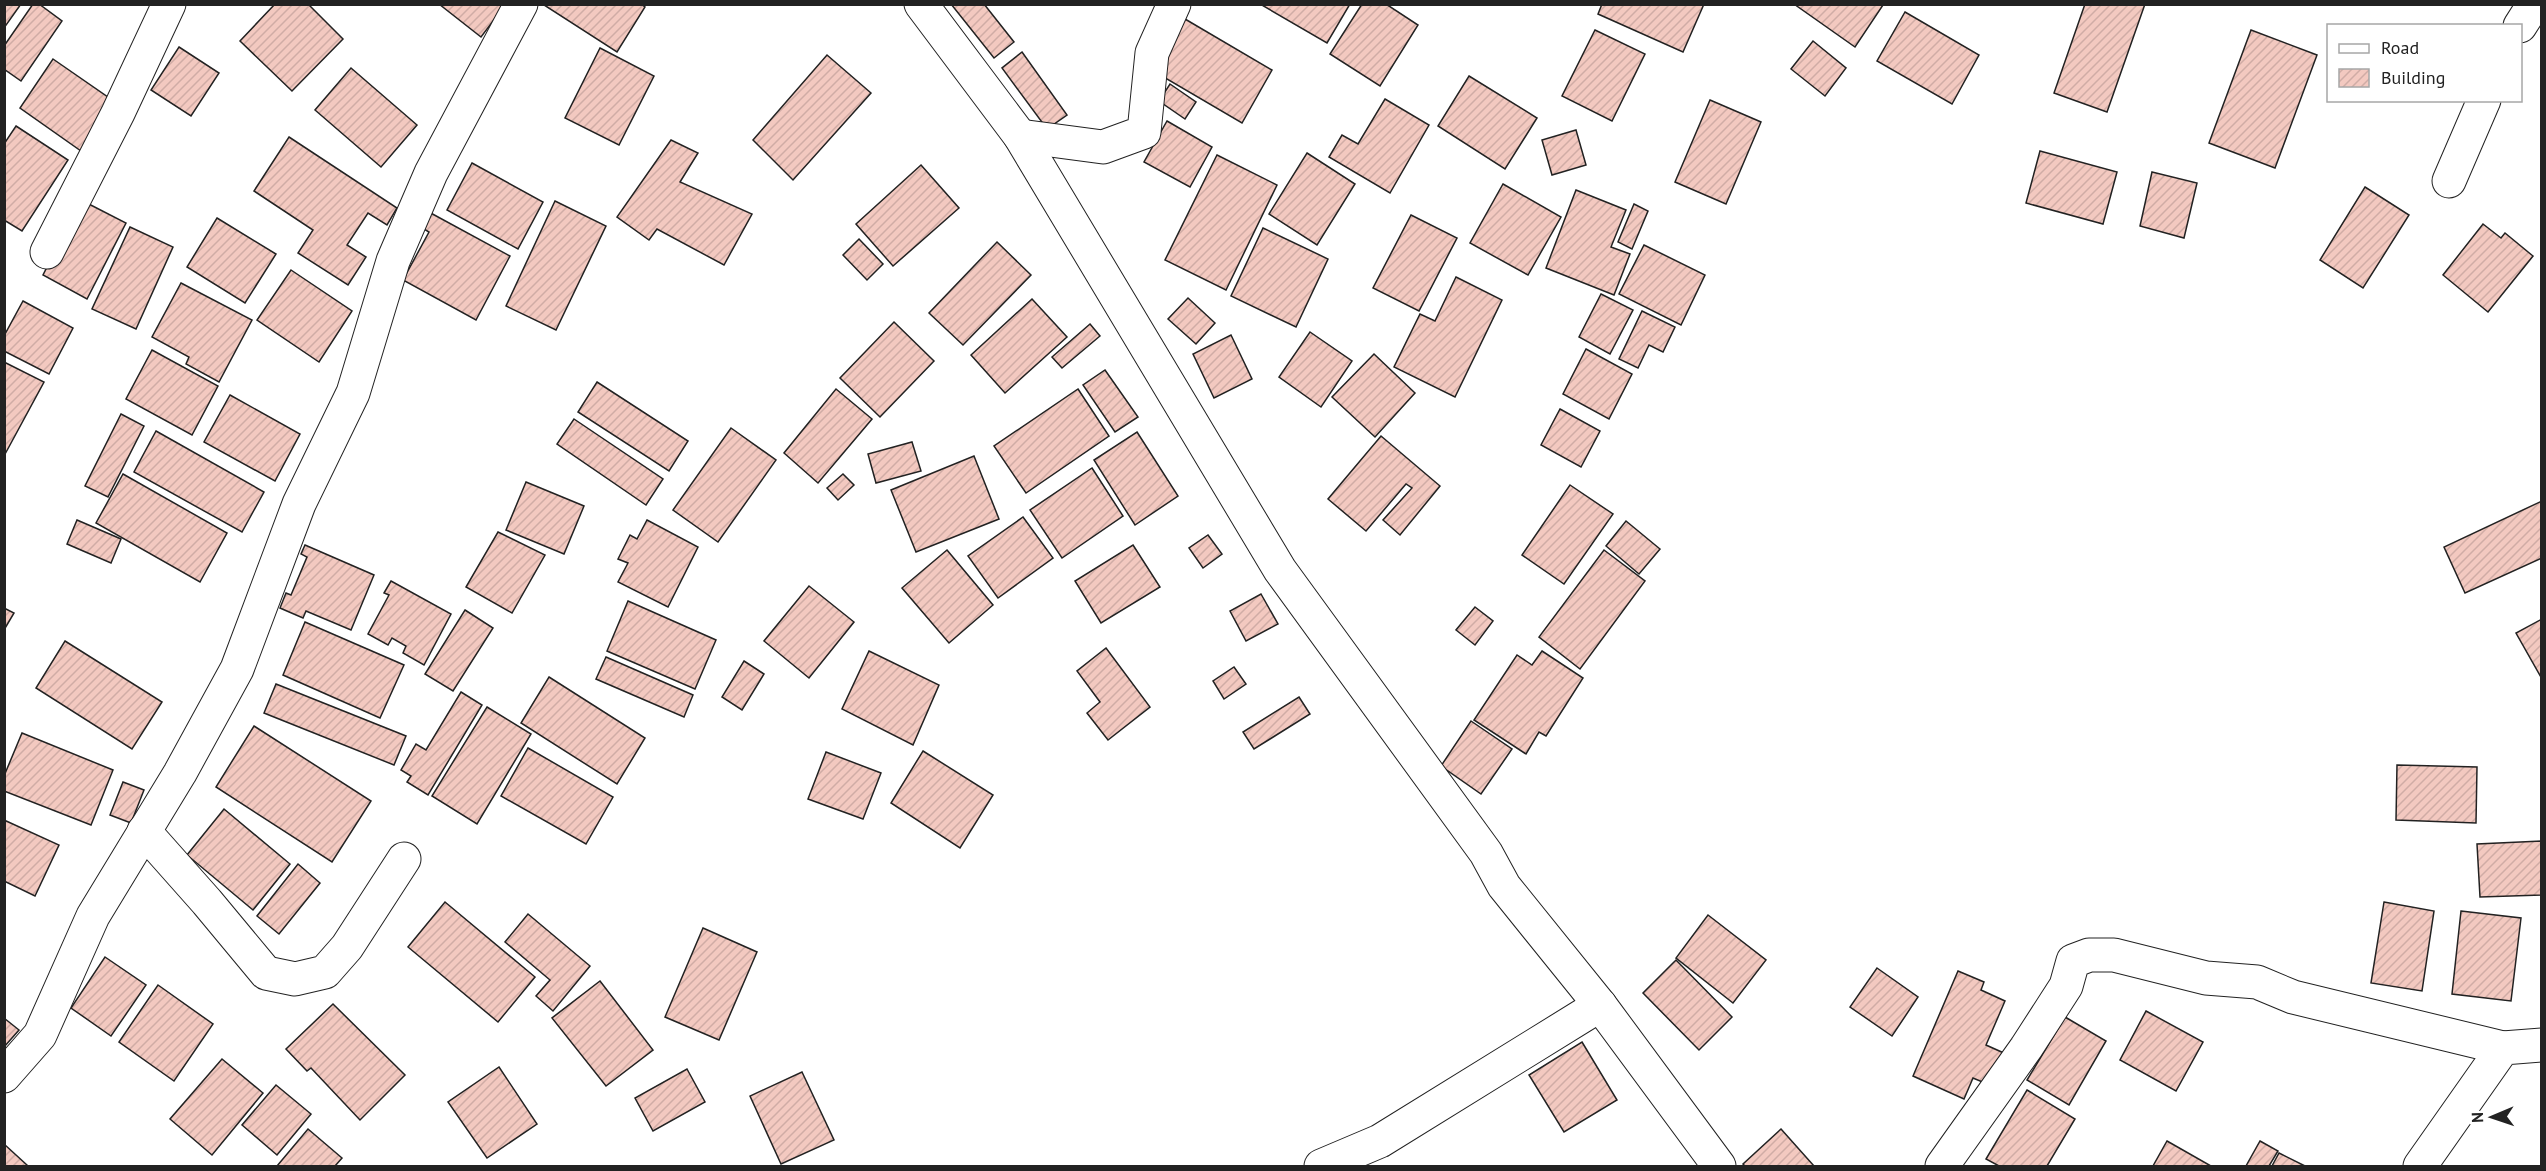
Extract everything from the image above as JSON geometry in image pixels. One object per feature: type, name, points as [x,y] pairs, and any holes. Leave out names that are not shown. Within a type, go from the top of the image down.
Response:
[{"type":"street","points":[[47,252],[118,113],[169,4]]},
{"type":"street","points":[[4,1076],[40,1035],[93,916],[237,669],[299,504],[352,393],[393,261],[431,173],[521,4]]},
{"type":"street","points":[[921,4],[1020,136],[1280,570],[1486,853],[1504,886],[1600,1005],[1719,1167]]},
{"type":"street","points":[[1020,136],[1102,147],[1144,132],[1152,54],[1174,4]]},
{"type":"street","points":[[2521,24],[2534,4]]},
{"type":"street","points":[[2449,181],[2483,102]]},
{"type":"street","points":[[144,831],[266,973],[296,979],[325,972],[347,947],[404,858]]},
{"type":"street","points":[[1942,1167],[2032,1040],[2066,986],[2073,961],[2090,955],[2114,956],[2206,978],[2257,982],[2293,997],[2503,1048],[2541,1045]]},
{"type":"street","points":[[1321,1167],[1380,1141],[1600,1005]]},
{"type":"street","points":[[2420,1167],[2503,1048]]},
{"type":"building","points":[[4,4],[21,4],[4,28]]},
{"type":"building","points":[[33,4],[39,4],[62,21],[21,81],[4,69],[4,46]]},
{"type":"building","points":[[275,4],[308,4],[343,39],[292,91],[240,41]]},
{"type":"building","points":[[439,4],[506,4],[481,37]]},
{"type":"building","points":[[641,4],[645,7],[617,52],[544,5]]},
{"type":"building","points":[[951,4],[984,4],[1014,42],[994,58]]},
{"type":"building","points":[[1260,4],[1350,4],[1327,43]]},
{"type":"building","points":[[1362,4],[1386,4],[1418,25],[1380,86],[1330,54]]},
{"type":"building","points":[[1602,4],[1704,4],[1683,52],[1598,14]]},
{"type":"building","points":[[1794,4],[1883,4],[1883,5],[1855,47]]},
{"type":"building","points":[[2085,4],[2145,4],[2107,112],[2054,93]]},
{"type":"building","points":[[1905,12],[1979,55],[1952,104],[1877,61]]},
{"type":"building","points":[[1185,19],[1272,70],[1242,123],[1155,72]]},
{"type":"building","points":[[1595,30],[1645,54],[1612,121],[1562,96]]},
{"type":"building","points":[[2251,30],[2317,55],[2275,168],[2209,143]]},
{"type":"building","points":[[1813,41],[1846,68],[1825,96],[1791,69]]},
{"type":"building","points":[[179,47],[219,73],[191,116],[151,90]]},
{"type":"building","points":[[600,48],[654,76],[619,145],[565,118]]},
{"type":"building","points":[[1022,52],[1067,115],[1047,129],[1002,68]]},
{"type":"building","points":[[827,55],[871,93],[793,180],[753,140]]},
{"type":"building","points":[[53,59],[115,102],[81,151],[20,108]]},
{"type":"building","points":[[351,68],[417,125],[381,167],[315,110]]},
{"type":"building","points":[[1469,76],[1537,118],[1505,169],[1438,126]]},
{"type":"building","points":[[1170,84],[1196,102],[1185,119],[1159,101]]},
{"type":"building","points":[[1385,99],[1429,125],[1390,193],[1329,157],[1342,135],[1358,144]]},
{"type":"building","points":[[1710,100],[1761,122],[1726,204],[1675,182]]},
{"type":"building","points":[[1167,121],[1212,147],[1190,187],[1144,162]]},
{"type":"building","points":[[16,126],[68,160],[22,231],[4,220],[4,144]]},
{"type":"building","points":[[1576,130],[1586,165],[1552,175],[1542,140]]},
{"type":"building","points":[[289,137],[397,208],[387,225],[368,213],[347,245],[366,257],[348,285],[298,253],[313,230],[254,191]]},
{"type":"building","points":[[671,140],[698,153],[680,182],[752,214],[724,265],[657,229],[649,240],[617,217]]},
{"type":"building","points":[[2040,151],[2117,172],[2103,224],[2026,203]]},
{"type":"building","points":[[1307,153],[1355,184],[1317,245],[1269,214]]},
{"type":"building","points":[[1217,155],[1277,185],[1226,290],[1165,260]]},
{"type":"building","points":[[472,163],[543,202],[518,249],[447,210]]},
{"type":"building","points":[[921,165],[959,208],[893,266],[856,224]]},
{"type":"building","points":[[2152,172],[2197,183],[2184,238],[2140,226]]},
{"type":"building","points":[[1503,184],[1561,217],[1528,275],[1470,243]]},
{"type":"building","points":[[2365,187],[2409,215],[2363,288],[2320,260]]},
{"type":"building","points":[[1576,190],[1626,210],[1611,247],[1630,254],[1614,295],[1546,268]]},
{"type":"building","points":[[81,200],[126,223],[87,299],[43,275]]},
{"type":"building","points":[[555,201],[606,226],[556,330],[506,306]]},
{"type":"building","points":[[1634,204],[1648,211],[1632,249],[1618,242]]},
{"type":"building","points":[[427,211],[510,256],[476,320],[403,280],[429,232],[419,226]]},
{"type":"building","points":[[1411,215],[1457,238],[1419,311],[1373,288]]},
{"type":"building","points":[[217,218],[276,254],[245,303],[187,267]]},
{"type":"building","points":[[2483,224],[2501,238],[2505,233],[2533,256],[2488,312],[2443,275]]},
{"type":"building","points":[[130,227],[173,247],[136,329],[92,309]]},
{"type":"building","points":[[1263,228],[1328,259],[1296,327],[1231,296]]},
{"type":"building","points":[[859,239],[883,264],[867,280],[843,255]]},
{"type":"building","points":[[997,242],[1031,275],[963,345],[929,313]]},
{"type":"building","points":[[1644,245],[1705,275],[1681,325],[1619,294]]},
{"type":"building","points":[[291,270],[352,311],[319,362],[257,320]]},
{"type":"building","points":[[1456,277],[1502,300],[1455,397],[1394,367],[1420,314],[1435,321]]},
{"type":"building","points":[[181,283],[252,320],[219,382],[186,364],[189,357],[152,337]]},
{"type":"building","points":[[1601,294],[1633,310],[1610,354],[1579,337]]},
{"type":"building","points":[[1188,298],[1215,323],[1196,344],[1168,319]]},
{"type":"building","points":[[1032,299],[1067,337],[1005,393],[971,355]]},
{"type":"building","points":[[23,301],[73,328],[49,374],[4,351],[4,336]]},
{"type":"building","points":[[1642,311],[1675,327],[1663,352],[1649,345],[1638,368],[1619,359]]},
{"type":"building","points":[[894,322],[934,361],[880,417],[840,378]]},
{"type":"building","points":[[1090,324],[1100,336],[1062,368],[1052,357]]},
{"type":"building","points":[[1310,332],[1352,361],[1321,407],[1279,377]]},
{"type":"building","points":[[1231,335],[1252,379],[1214,398],[1193,354]]},
{"type":"building","points":[[1586,349],[1632,374],[1609,419],[1563,394]]},
{"type":"building","points":[[152,350],[218,386],[192,435],[126,399]]},
{"type":"building","points":[[1374,354],[1415,393],[1375,437],[1332,397]]},
{"type":"building","points":[[4,362],[44,382],[4,456]]},
{"type":"building","points":[[1105,370],[1138,417],[1115,432],[1083,385]]},
{"type":"building","points":[[597,382],[688,441],[669,471],[578,412]]},
{"type":"building","points":[[836,389],[872,419],[818,483],[784,453]]},
{"type":"building","points":[[1078,389],[1109,436],[1026,493],[994,446]]},
{"type":"building","points":[[230,395],[300,434],[275,481],[204,442]]},
{"type":"building","points":[[1560,409],[1600,431],[1581,467],[1541,445]]},
{"type":"building","points":[[121,414],[144,426],[108,497],[85,486]]},
{"type":"building","points":[[574,419],[663,479],[646,505],[557,444]]},
{"type":"building","points":[[731,428],[776,460],[718,542],[673,510]]},
{"type":"building","points":[[156,431],[264,492],[242,532],[134,472]]},
{"type":"building","points":[[1137,432],[1178,496],[1135,525],[1094,460]]},
{"type":"building","points":[[1381,436],[1440,486],[1400,535],[1383,520],[1412,488],[1406,484],[1366,531],[1328,499]]},
{"type":"building","points":[[912,442],[921,471],[876,483],[868,454]]},
{"type":"building","points":[[974,456],[999,519],[916,552],[891,490]]},
{"type":"building","points":[[1092,468],[1123,516],[1062,558],[1030,510]]},
{"type":"building","points":[[123,474],[227,533],[200,582],[96,523]]},
{"type":"building","points":[[843,474],[854,485],[838,500],[827,488]]},
{"type":"building","points":[[526,482],[584,506],[564,554],[506,530]]},
{"type":"building","points":[[1570,485],[1613,514],[1564,584],[1522,555]]},
{"type":"building","points":[[2542,501],[2542,558],[2465,593],[2444,547]]},
{"type":"building","points":[[1023,517],[1053,558],[998,598],[968,556]]},
{"type":"building","points":[[77,520],[121,539],[111,563],[67,544]]},
{"type":"building","points":[[647,520],[698,547],[668,607],[618,582],[628,563],[618,559],[630,535],[637,539]]},
{"type":"building","points":[[1626,521],[1660,549],[1639,574],[1606,546]]},
{"type":"building","points":[[498,532],[545,555],[512,613],[466,587]]},
{"type":"building","points":[[1208,535],[1222,554],[1203,568],[1189,548]]},
{"type":"building","points":[[305,545],[374,575],[351,630],[306,611],[303,618],[280,608],[286,593],[291,595],[307,557],[301,554]]},
{"type":"building","points":[[1133,545],[1160,587],[1101,623],[1075,581]]},
{"type":"building","points":[[947,550],[993,605],[949,643],[902,588]]},
{"type":"building","points":[[1604,550],[1645,581],[1580,669],[1539,637]]},
{"type":"building","points":[[391,581],[451,614],[424,665],[403,653],[406,646],[392,638],[388,645],[368,634],[389,595],[384,593]]},
{"type":"building","points":[[809,586],[854,622],[809,678],[764,641]]},
{"type":"building","points":[[1261,594],[1278,624],[1246,641],[1230,611]]},
{"type":"building","points":[[628,601],[716,640],[695,689],[607,651]]},
{"type":"building","points":[[1475,607],[1493,621],[1475,645],[1456,630]]},
{"type":"building","points":[[4,608],[14,613],[4,630]]},
{"type":"building","points":[[465,610],[493,628],[453,691],[425,674]]},
{"type":"building","points":[[2542,619],[2542,679],[2516,633]]},
{"type":"building","points":[[305,622],[404,665],[380,718],[283,675]]},
{"type":"building","points":[[65,641],[162,702],[132,749],[36,688]]},
{"type":"building","points":[[1106,648],[1150,707],[1108,740],[1087,713],[1100,702],[1077,671]]},
{"type":"building","points":[[869,651],[939,685],[913,745],[842,709]]},
{"type":"building","points":[[1542,651],[1583,678],[1546,736],[1539,732],[1526,754],[1474,720],[1517,655],[1532,665]]},
{"type":"building","points":[[606,657],[693,695],[684,717],[596,679]]},
{"type":"building","points":[[744,661],[764,674],[742,710],[722,697]]},
{"type":"building","points":[[1234,667],[1246,684],[1224,699],[1213,681]]},
{"type":"building","points":[[549,677],[645,738],[617,784],[521,723]]},
{"type":"building","points":[[276,684],[406,736],[394,765],[264,713]]},
{"type":"building","points":[[461,692],[482,705],[428,795],[407,782],[411,776],[401,770],[416,744],[426,750]]},
{"type":"building","points":[[1299,697],[1310,714],[1254,749],[1243,732]]},
{"type":"building","points":[[487,707],[531,734],[477,824],[432,796]]},
{"type":"building","points":[[1471,721],[1512,749],[1481,794],[1441,766]]},
{"type":"building","points":[[254,726],[371,801],[332,862],[216,787]]},
{"type":"building","points":[[22,733],[113,770],[91,825],[4,791],[4,776]]},
{"type":"building","points":[[528,748],[613,797],[586,844],[501,796]]},
{"type":"building","points":[[923,751],[993,795],[960,848],[891,803]]},
{"type":"building","points":[[826,752],[881,773],[863,819],[808,799]]},
{"type":"building","points":[[2397,765],[2477,767],[2476,823],[2396,820]]},
{"type":"building","points":[[123,782],[144,790],[131,823],[110,815]]},
{"type":"building","points":[[224,809],[290,864],[253,910],[187,855]]},
{"type":"building","points":[[4,820],[59,845],[35,896],[4,881]]},
{"type":"building","points":[[2542,841],[2542,895],[2480,897],[2477,844]]},
{"type":"building","points":[[298,864],[320,883],[279,934],[257,916]]},
{"type":"building","points":[[445,902],[535,977],[498,1022],[408,947]]},
{"type":"building","points":[[2384,902],[2434,911],[2422,991],[2371,983]]},
{"type":"building","points":[[2461,911],[2521,918],[2511,1001],[2452,994]]},
{"type":"building","points":[[528,914],[590,966],[553,1011],[536,996],[550,980],[505,942]]},
{"type":"building","points":[[1708,915],[1766,960],[1733,1003],[1676,958]]},
{"type":"building","points":[[703,928],[757,952],[719,1040],[665,1017]]},
{"type":"building","points":[[105,957],[146,985],[111,1036],[71,1008]]},
{"type":"building","points":[[1676,960],[1732,1017],[1699,1050],[1643,993]]},
{"type":"building","points":[[1877,968],[1918,997],[1892,1036],[1850,1007]]},
{"type":"building","points":[[1958,971],[1984,982],[1981,990],[2005,1001],[1986,1045],[2006,1054],[1992,1086],[1973,1078],[1964,1099],[1913,1076]]},
{"type":"building","points":[[600,981],[653,1050],[606,1086],[552,1018]]},
{"type":"building","points":[[158,985],[213,1024],[174,1081],[119,1042]]},
{"type":"building","points":[[333,1004],[405,1075],[360,1120],[311,1068],[307,1071],[286,1049]]},
{"type":"building","points":[[2146,1011],[2203,1042],[2176,1091],[2120,1060]]},
{"type":"building","points":[[2065,1017],[2106,1041],[2069,1105],[2027,1080]]},
{"type":"building","points":[[4,1018],[19,1030],[4,1047]]},
{"type":"building","points":[[1582,1042],[1617,1100],[1564,1132],[1529,1075]]},
{"type":"building","points":[[222,1059],[263,1093],[212,1155],[170,1119]]},
{"type":"building","points":[[499,1067],[537,1124],[487,1158],[448,1102]]},
{"type":"building","points":[[687,1069],[705,1102],[653,1131],[635,1098]]},
{"type":"building","points":[[802,1072],[834,1140],[781,1164],[750,1096]]},
{"type":"building","points":[[276,1085],[311,1114],[277,1155],[242,1125]]},
{"type":"building","points":[[2027,1090],[2075,1119],[2047,1166],[1999,1166],[1986,1159]]},
{"type":"building","points":[[308,1129],[342,1158],[335,1166],[277,1166]]},
{"type":"building","points":[[1781,1129],[1814,1166],[1745,1166],[1743,1164]]},
{"type":"building","points":[[2167,1141],[2211,1166],[2153,1166]]},
{"type":"building","points":[[2260,1141],[2278,1151],[2269,1166],[2246,1166]]},
{"type":"building","points":[[4,1144],[28,1166],[4,1166]]},
{"type":"building","points":[[2279,1153],[2305,1166],[2272,1166]]}]
